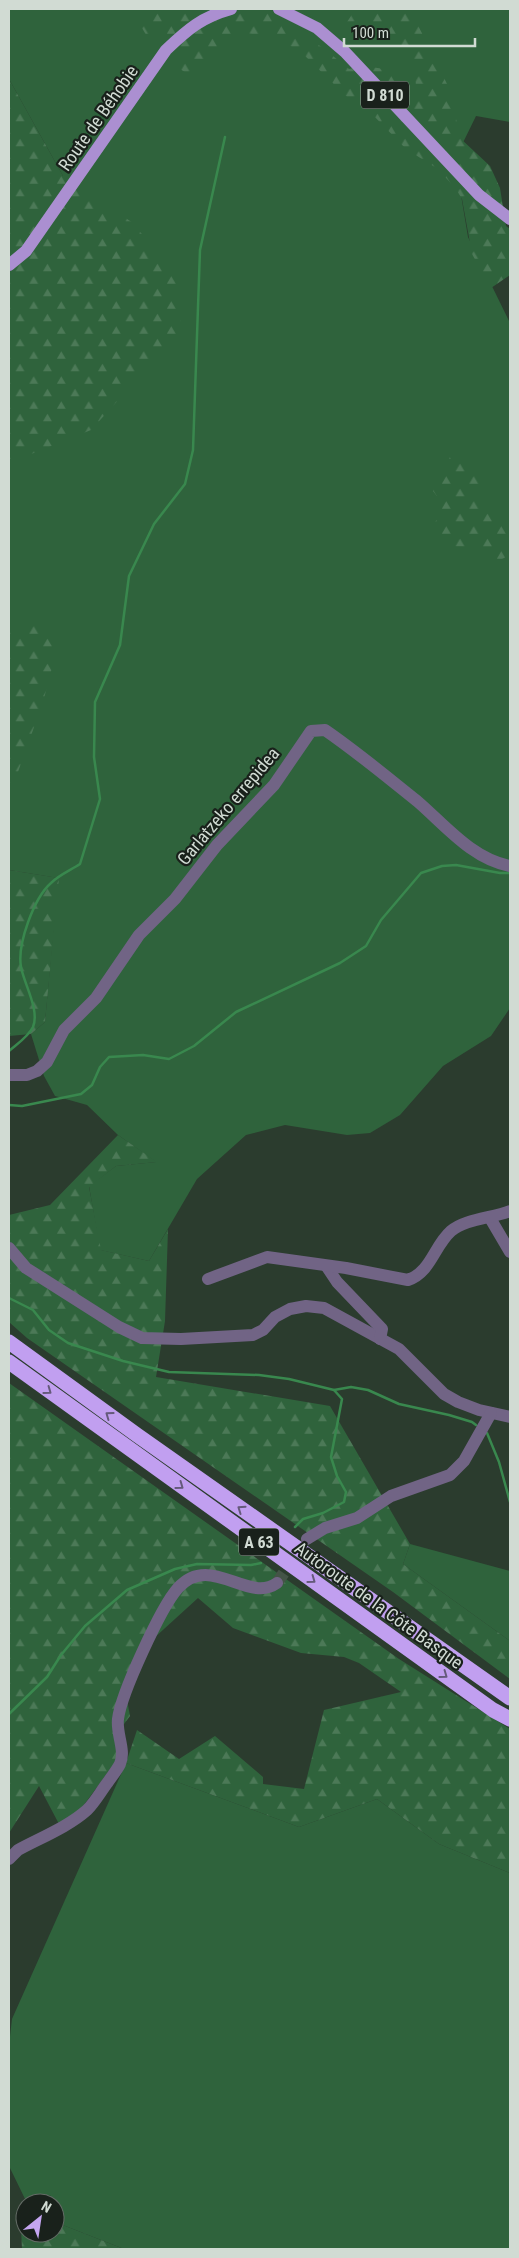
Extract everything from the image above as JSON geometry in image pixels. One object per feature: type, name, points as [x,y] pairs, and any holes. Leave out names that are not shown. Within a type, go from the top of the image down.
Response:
[{"type":"highway","name":"Autoroute de la Côte Basque","points":[[9,1342],[137,1435],[510,1698]]},
{"type":"highway","name":"Autoroute de la Côte Basque","points":[[9,1362],[493,1710],[510,1719]]},
{"type":"main road","name":"Route de Béhobie","points":[[9,265],[26,251],[166,50],[189,28],[212,14],[231,9]]},
{"type":"main road","name":"D 810","points":[[279,9],[317,28],[345,52],[479,195],[510,219]]},
{"type":"street","name":"Garlatzeko errepidea","points":[[9,1075],[27,1075],[37,1071],[47,1062],[64,1030],[96,998],[139,935],[175,899],[217,845],[274,785],[311,731],[325,730],[409,795],[472,849],[495,862],[510,866]]},
{"type":"street","points":[[208,1280],[267,1257],[327,1267],[346,1268],[408,1280],[422,1273],[445,1238],[459,1225],[510,1211]]},
{"type":"street","points":[[490,1218],[510,1252]]},
{"type":"street","points":[[9,1248],[26,1268],[119,1327],[142,1338],[181,1339],[253,1336],[263,1330],[275,1317],[290,1309],[306,1306],[324,1308],[399,1349],[444,1394],[468,1407],[510,1417]]},
{"type":"street","points":[[327,1267],[337,1282],[382,1329],[380,1339]]},
{"type":"street","points":[[307,1539],[325,1528],[357,1518],[390,1496],[450,1474],[464,1461],[491,1413]]},
{"type":"street","points":[[9,1859],[18,1850],[87,1809],[118,1768],[123,1754],[118,1732],[120,1709],[150,1637],[177,1588],[185,1581],[207,1575],[218,1575],[254,1588],[265,1589],[277,1583]]},
{"type":"green space","points":[[9,9],[510,9],[510,122],[476,116],[455,159],[468,237],[510,323],[510,1008],[491,1036],[443,1066],[400,1115],[370,1133],[347,1135],[285,1125],[246,1135],[197,1179],[149,1261],[100,1250],[89,1186],[116,1166],[156,1162],[118,1135],[87,1105],[55,1096],[44,1076],[31,1034],[45,1022],[58,878],[9,870],[9,243],[63,176],[9,79]]},
{"type":"green space","points":[[146,9],[278,9],[277,17],[323,48],[349,69],[368,67],[385,70],[401,77],[416,87],[413,70],[405,54],[399,48],[385,37],[377,34],[349,30],[347,22],[353,13],[368,9],[410,9],[448,86],[461,139],[490,166],[500,188],[506,226],[510,229],[510,275],[491,288],[472,254],[462,199],[456,189],[438,169],[406,149],[372,114],[346,96],[300,51],[273,37],[245,33],[233,38],[214,51],[191,76],[180,69],[178,52],[160,35],[148,38],[142,28]]},
{"type":"green space","points":[[9,79],[63,176],[133,223],[178,279],[181,331],[91,430],[9,463]]},
{"type":"green space","points":[[451,455],[462,455],[483,480],[482,502],[510,519],[510,555],[492,564],[469,547],[441,546],[430,530],[443,504],[433,491]]},
{"type":"green space","points":[[9,625],[55,625],[52,668],[43,702],[14,783],[9,783]]},
{"type":"green space","points":[[9,870],[59,878],[45,1022],[31,1034],[9,1036]]},
{"type":"green space","points":[[118,1135],[157,1162],[116,1166],[89,1187],[101,1250],[149,1261],[168,1229],[165,1321],[156,1377],[330,1406],[410,1544],[403,1564],[510,1641],[510,1679],[393,1592],[27,1338],[9,1322],[9,1215],[50,1205]]},
{"type":"green space","points":[[9,1383],[399,1659],[510,1729],[510,1873],[439,1844],[377,1799],[299,1827],[126,1763],[137,1730],[179,1759],[215,1736],[263,1777],[263,1784],[304,1789],[324,1710],[401,1692],[359,1663],[344,1657],[301,1653],[233,1628],[198,1598],[153,1639],[127,1700],[130,1716],[115,1736],[117,1760],[80,1810],[59,1824],[39,1786],[9,1833]]},
{"type":"green space","points":[[410,1544],[510,1571],[510,1641],[403,1564]]},
{"type":"green space","points":[[126,1763],[299,1827],[377,1799],[439,1844],[510,1873],[510,2249],[124,2249],[65,2226],[65,2193],[22,2193],[9,2166],[9,2045],[12,2019]]},
{"type":"green space","points":[[65,2226],[124,2249],[22,2249],[22,2243],[65,2243]]},
{"type":"waterway","points":[[9,1051],[28,1034],[35,1020],[33,1005],[21,967],[20,957],[28,922],[39,899],[51,883],[80,864],[100,799],[94,757],[95,702],[120,645],[129,576],[154,524],[185,484],[193,450],[200,250],[225,137]]},
{"type":"waterway","points":[[9,1105],[22,1106],[81,1094],[92,1085],[100,1067],[109,1057],[143,1055],[169,1059],[194,1046],[236,1012],[340,963],[366,946],[381,920],[421,873],[442,866],[456,865],[510,873]]},
{"type":"waterway","points":[[9,1298],[33,1310],[49,1330],[68,1343],[123,1361],[169,1372],[259,1375],[289,1379],[334,1390],[342,1399],[331,1457],[337,1476],[346,1492],[344,1502],[323,1513],[303,1519],[295,1527]]},
{"type":"waterway","points":[[334,1390],[351,1387],[368,1390],[399,1404],[449,1415],[476,1425]]},
{"type":"waterway","points":[[487,1433],[499,1462],[510,1502]]},
{"type":"waterway","points":[[9,1714],[47,1677],[61,1655],[85,1626],[127,1590],[175,1569],[197,1564],[251,1565],[261,1563]]},
{"type":"tunnel","points":[[277,1583],[304,1543]]}]
